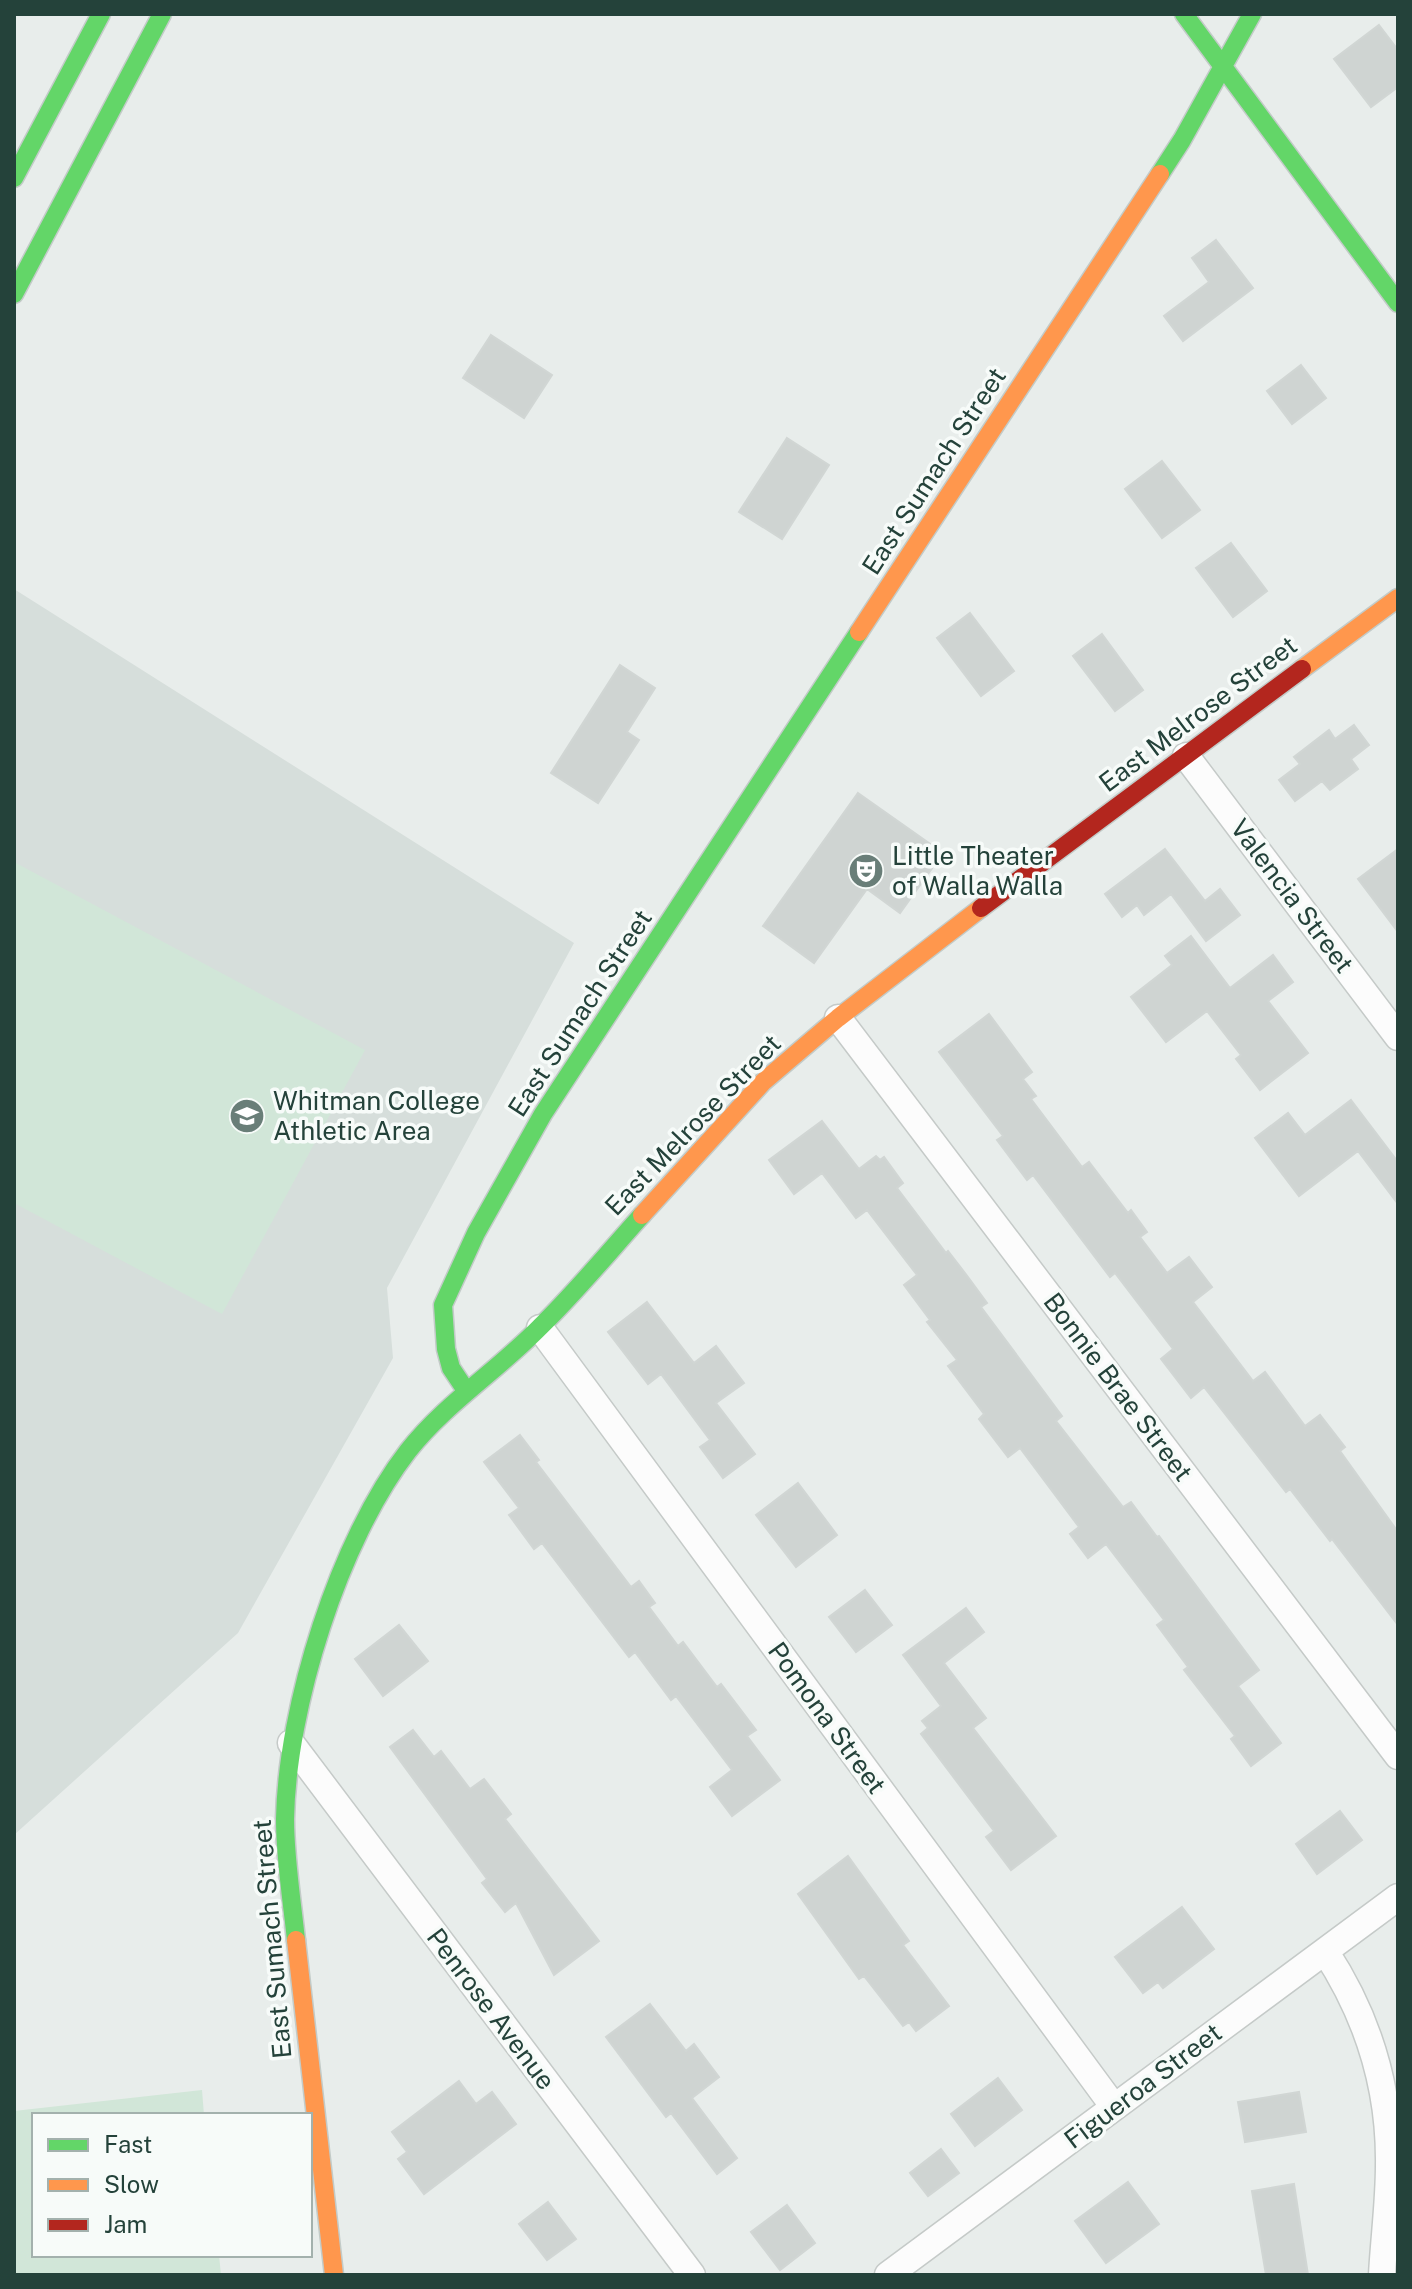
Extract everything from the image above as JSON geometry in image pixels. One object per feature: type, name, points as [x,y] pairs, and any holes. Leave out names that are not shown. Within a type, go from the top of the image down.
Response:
[{"type":"main road","points":[[14,178],[101,14]]},
{"type":"main road","points":[[14,294],[162,14]]},
{"type":"main road","points":[[1184,14],[1398,303]]},
{"type":"main road","name":"East Sumach Street","points":[[334,2275],[289,1886],[285,1821],[291,1743],[307,1676],[333,1594],[372,1504],[409,1450],[467,1392],[451,1368],[446,1349],[443,1305],[476,1233],[536,1127],[1182,140],[1252,14]]},
{"type":"main road","name":"East Melrose Street","points":[[467,1392],[540,1328],[763,1082],[838,1018],[1398,598]]},
{"type":"street","name":"Valencia Street","points":[[1186,756],[1398,1037]]},
{"type":"street","name":"Bonnie Brae Street","points":[[838,1018],[1398,1756]]},
{"type":"street","name":"Pomona Street","points":[[540,1328],[1114,2107]]},
{"type":"street","name":"Penrose Avenue","points":[[291,1743],[692,2275]]},
{"type":"street","name":"Figueroa Street","points":[[888,2275],[1398,1897]]},
{"type":"street","points":[[1325,1951],[1346,1983],[1360,2013],[1376,2059],[1381,2085],[1390,2162],[1382,2275]]},
{"type":"shaded area","name":"Whitman College Athletic Area","points":[[14,589],[574,943],[387,1288],[393,1358],[238,1633],[14,1835]]},
{"type":"green space","points":[[14,862],[365,1050],[222,1314],[14,1203]]},
{"type":"green space","points":[[202,2090],[204,2113],[32,2113],[32,2257],[219,2257],[221,2275],[14,2275],[14,2111]]},
{"type":"building","points":[[1379,25],[1398,50],[1398,87],[1371,107],[1334,59]]},
{"type":"building","points":[[1216,240],[1253,288],[1183,341],[1164,316],[1209,282],[1192,258]]},
{"type":"building","points":[[491,335],[552,375],[524,418],[463,378]]},
{"type":"building","points":[[1301,365],[1326,398],[1292,424],[1267,391]]},
{"type":"building","points":[[787,438],[829,465],[782,539],[739,512]]},
{"type":"building","points":[[1162,461],[1200,510],[1162,538],[1125,489]]},
{"type":"building","points":[[1231,543],[1267,591],[1233,617],[1196,568]]},
{"type":"building","points":[[970,613],[1014,671],[981,696],[937,638]]},
{"type":"building","points":[[1102,634],[1143,690],[1115,711],[1073,656]]},
{"type":"building","points":[[620,665],[655,688],[627,732],[639,740],[598,803],[551,773]]},
{"type":"building","points":[[1354,725],[1369,745],[1351,759],[1358,769],[1330,790],[1322,781],[1295,801],[1279,780],[1300,764],[1294,757],[1329,730],[1335,739]]},
{"type":"building","name":"Little Theater of Walla Walla","points":[[858,793],[943,853],[900,913],[867,889],[814,963],[763,926]]},
{"type":"building","points":[[1165,849],[1205,901],[1220,889],[1240,915],[1206,941],[1171,894],[1144,915],[1137,905],[1122,917],[1105,894]]},
{"type":"building","points":[[1398,849],[1398,932],[1358,879]]},
{"type":"building","points":[[1191,936],[1230,988],[1273,955],[1293,982],[1268,1001],[1308,1053],[1260,1090],[1236,1059],[1241,1055],[1207,1011],[1166,1042],[1131,997],[1172,965],[1165,956]]},
{"type":"building","points":[[989,1014],[1032,1072],[1023,1079],[1036,1096],[1031,1099],[1082,1167],[1089,1162],[1128,1213],[1131,1210],[1147,1232],[1140,1237],[1167,1273],[1189,1257],[1212,1287],[1193,1302],[1253,1381],[1265,1372],[1305,1426],[1320,1415],[1345,1447],[1340,1451],[1398,1532],[1398,1625],[1332,1539],[1330,1541],[1290,1489],[1286,1492],[1204,1387],[1191,1398],[1161,1359],[1173,1349],[1115,1273],[1110,1277],[1033,1175],[1027,1180],[997,1140],[1003,1136],[939,1052]]},
{"type":"building","points":[[1351,1100],[1398,1162],[1398,1204],[1358,1151],[1299,1196],[1255,1138],[1288,1113],[1305,1135]]},
{"type":"building","points":[[822,1121],[859,1169],[876,1156],[880,1160],[884,1157],[903,1183],[897,1188],[987,1303],[981,1307],[1062,1416],[1056,1421],[1123,1507],[1131,1502],[1159,1536],[1259,1670],[1238,1686],[1281,1743],[1251,1766],[1231,1739],[1235,1736],[1184,1670],[1188,1667],[1157,1625],[1164,1620],[1106,1544],[1088,1558],[1070,1534],[1079,1527],[1020,1448],[1008,1457],[979,1419],[984,1414],[948,1366],[957,1360],[927,1322],[930,1320],[904,1285],[917,1275],[867,1210],[856,1218],[822,1173],[794,1194],[769,1160]]},
{"type":"building","points":[[647,1302],[694,1363],[716,1346],[744,1383],[716,1403],[755,1454],[723,1478],[700,1447],[710,1440],[661,1374],[648,1384],[608,1332]]},
{"type":"building","points":[[520,1435],[539,1460],[536,1462],[631,1587],[639,1581],[655,1603],[649,1607],[678,1646],[683,1642],[717,1687],[721,1684],[756,1730],[747,1736],[780,1780],[732,1816],[710,1787],[732,1770],[676,1696],[671,1700],[635,1652],[629,1657],[542,1543],[534,1549],[509,1515],[519,1508],[484,1462]]},
{"type":"building","points":[[798,1483],[837,1535],[796,1567],[756,1515]]},
{"type":"building","points":[[865,1590],[892,1625],[856,1652],[829,1617]]},
{"type":"building","points":[[966,1608],[984,1632],[944,1663],[986,1718],[973,1728],[1056,1836],[1011,1870],[986,1837],[994,1831],[921,1734],[928,1728],[922,1721],[941,1706],[903,1655]]},
{"type":"building","points":[[399,1625],[428,1661],[383,1696],[355,1659]]},
{"type":"building","points":[[413,1730],[434,1757],[441,1751],[470,1789],[484,1779],[511,1814],[505,1819],[599,1941],[554,1975],[516,1903],[505,1912],[482,1883],[487,1879],[390,1747]]},
{"type":"building","points":[[1340,1811],[1362,1840],[1317,1874],[1296,1844]]},
{"type":"building","points":[[848,1856],[909,1941],[903,1945],[949,2006],[916,2031],[909,2022],[903,2026],[864,1976],[859,1979],[798,1894]]},
{"type":"building","points":[[1182,1907],[1214,1949],[1163,1988],[1158,1982],[1143,1993],[1115,1957]]},
{"type":"building","points":[[650,2004],[686,2051],[694,2044],[719,2077],[692,2098],[737,2158],[717,2174],[671,2113],[666,2117],[606,2037]]},
{"type":"building","points":[[998,2078],[1022,2110],[975,2146],[951,2114]]},
{"type":"building","points":[[459,2081],[476,2104],[492,2092],[516,2124],[424,2194],[398,2159],[407,2152],[392,2132]]},
{"type":"building","points":[[1299,2092],[1306,2132],[1245,2142],[1238,2102]]},
{"type":"building","points":[[941,2149],[959,2173],[928,2196],[910,2173]]},
{"type":"building","points":[[1128,2182],[1159,2224],[1106,2263],[1075,2221]]},
{"type":"building","points":[[1294,2184],[1308,2275],[1266,2275],[1252,2191]]},
{"type":"building","points":[[548,2202],[576,2239],[547,2260],[519,2224]]},
{"type":"building","points":[[787,2205],[815,2243],[780,2270],[751,2232]]},
{"type":"traffic: fast","points":[[14,178],[101,14]]},
{"type":"traffic: fast","points":[[14,294],[162,14]]},
{"type":"traffic: fast","points":[[1184,14],[1398,303]]},
{"type":"traffic: fast","points":[[1160,174],[1252,14]]},
{"type":"traffic: fast","points":[[467,1392],[451,1368],[446,1349],[443,1305],[476,1233],[543,1114],[859,632]]},
{"type":"traffic: fast","points":[[296,1940],[285,1819],[295,1727],[321,1626],[360,1530],[383,1488],[423,1434],[540,1327],[642,1215]]},
{"type":"traffic: slow","points":[[859,632],[1160,174]]},
{"type":"traffic: slow","points":[[1302,669],[1398,598]]},
{"type":"traffic: slow","points":[[642,1215],[763,1082],[838,1018],[981,908]]},
{"type":"traffic: slow","points":[[296,1940],[334,2275]]},
{"type":"traffic: jam","points":[[981,908],[1302,669]]},
{"type":"place","name":"Little Theater of Walla Walla","points":[[866,871]]},
{"type":"place","name":"Whitman College Athletic Area","points":[[247,1116]]}]
